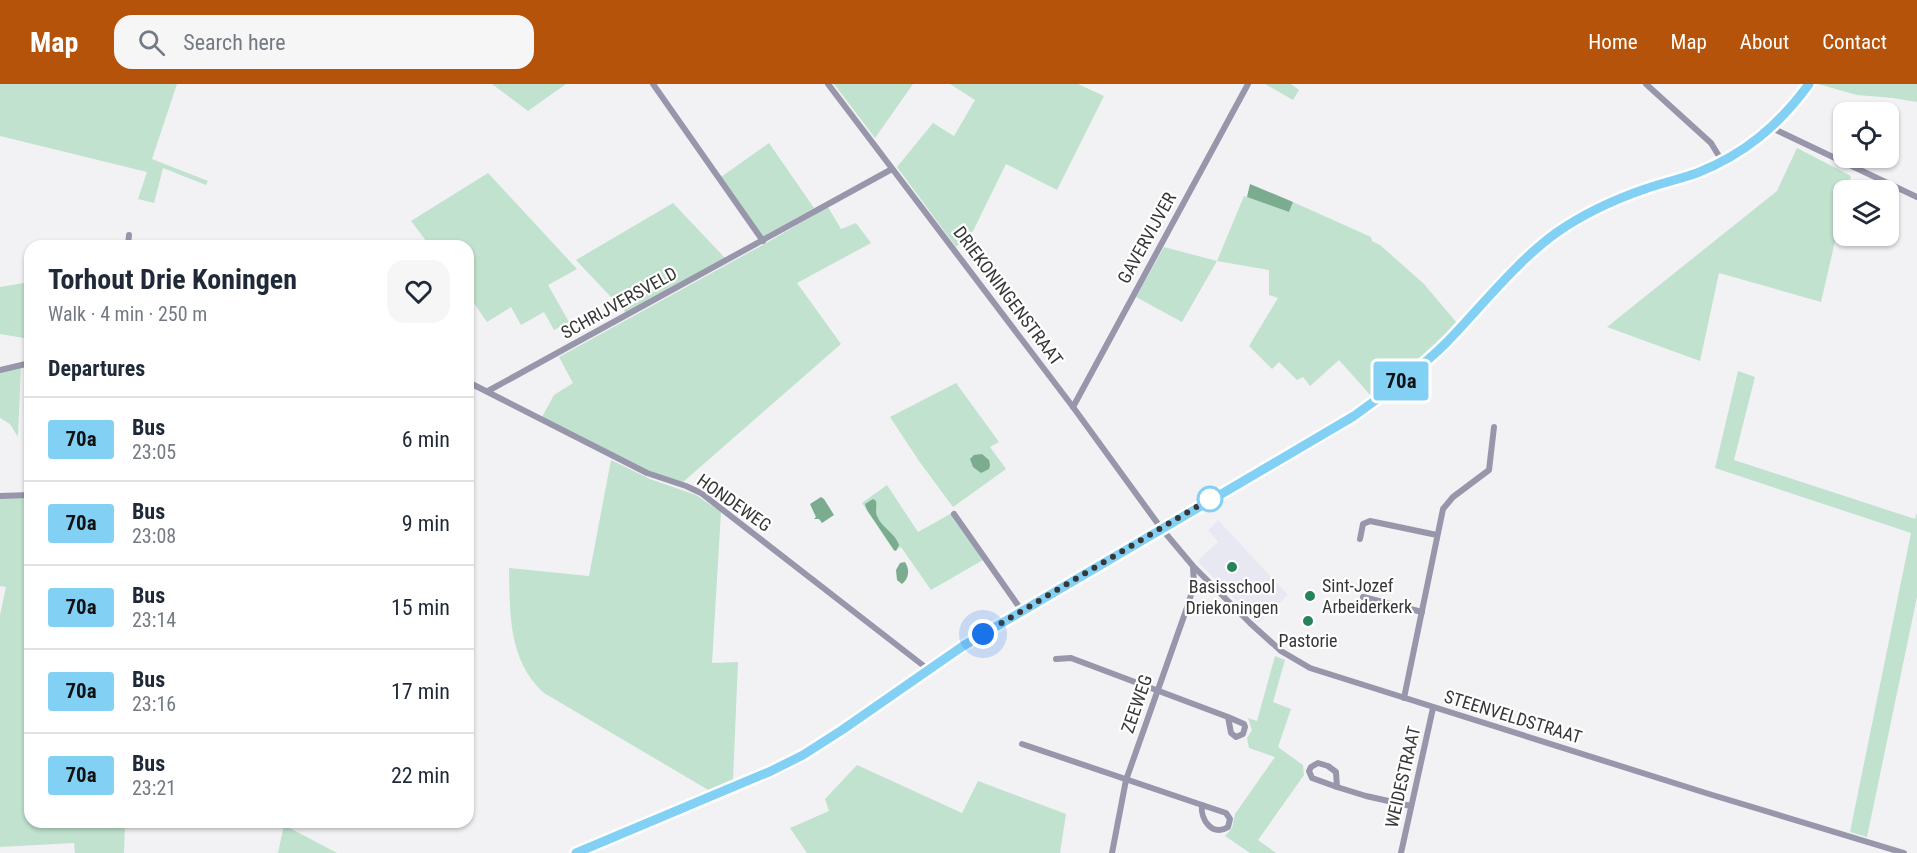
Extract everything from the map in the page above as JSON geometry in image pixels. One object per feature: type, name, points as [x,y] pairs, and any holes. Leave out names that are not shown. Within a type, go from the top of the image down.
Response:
[{"type":"street","points":[[653,84],[763,241]]},
{"type":"street","name":"DRIEKONINGENSTRAAT","points":[[828,84],[1073,407],[1161,528]]},
{"type":"street","name":"GAVERVIJVER","points":[[1073,407],[1248,84]]},
{"type":"street","points":[[1646,84],[1711,143],[1722,161]]},
{"type":"street","points":[[576,853],[771,771],[803,755],[963,646],[1354,416],[1444,345],[1521,264],[1554,234],[1589,211],[1642,190],[1697,173],[1746,148],[1772,128],[1809,84]]},
{"type":"street","points":[[1772,128],[1917,197]]},
{"type":"street","name":"SCHRIJVERSVELD","points":[[488,392],[892,169]]},
{"type":"street","points":[[129,235],[129,240]]},
{"type":"street","points":[[0,370],[24,364]]},
{"type":"street","name":"HONDEWEG","points":[[474,385],[647,473],[686,486],[701,494],[929,670]]},
{"type":"street","points":[[1404,698],[1443,509],[1453,497],[1489,470],[1494,427]]},
{"type":"street","points":[[0,496],[24,495]]},
{"type":"street","points":[[954,514],[1022,611]]},
{"type":"street","points":[[1360,539],[1363,524],[1370,520],[1437,536]]},
{"type":"street","name":"STEENVELDSTRAAT","points":[[1161,528],[1193,566],[1250,623],[1281,651],[1310,668],[1904,853]]},
{"type":"street","name":"ZEEWEG","points":[[1112,853],[1126,780],[1194,584],[1193,566]]},
{"type":"street","points":[[1364,597],[1422,612]]},
{"type":"street","points":[[1056,659],[1071,658],[1228,717]]},
{"type":"street","name":"WEIDESTRAAT","points":[[1401,853],[1433,708]]},
{"type":"street","points":[[1022,744],[1226,813],[1230,819],[1228,827],[1223,830],[1208,825],[1201,814],[1202,805]]},
{"type":"street","points":[[1337,787],[1337,777],[1333,769],[1318,763],[1311,767],[1309,771],[1312,778],[1337,787],[1366,796],[1411,806]]},
{"type":"shaded area","points":[[0,84],[177,84],[152,159],[208,181],[206,185],[163,168],[154,203],[138,199],[147,172],[0,136]]},
{"type":"shaded area","points":[[492,84],[566,84],[528,111]]},
{"type":"shaded area","points":[[834,84],[913,84],[875,138]]},
{"type":"shaded area","points":[[950,84],[1078,84],[1104,96],[1057,190],[1006,164],[973,231],[956,247],[897,167],[933,123],[954,136],[975,100]]},
{"type":"shaded area","points":[[1265,84],[1291,84],[1299,90],[1293,100]]},
{"type":"shaded area","points":[[1818,84],[1917,84],[1917,102],[1857,95]]},
{"type":"shaded area","points":[[769,143],[814,208],[762,237],[721,177]]},
{"type":"shaded area","points":[[1797,148],[1851,176],[1850,180],[1833,180],[1834,246],[1821,302],[1719,273],[1700,361],[1607,327],[1777,191]]},
{"type":"shaded area","points":[[488,173],[577,269],[548,285],[569,322],[554,330],[544,312],[521,325],[511,307],[487,322],[474,304],[474,240],[425,240],[411,221]]},
{"type":"shaded area","points":[[1250,184],[1293,202],[1289,212],[1247,197]]},
{"type":"shaded area","points":[[1244,196],[1289,212],[1293,202],[1371,237],[1372,241],[1380,245],[1424,284],[1457,323],[1394,382],[1372,397],[1339,360],[1310,386],[1303,377],[1297,380],[1279,362],[1272,369],[1249,346],[1278,298],[1269,295],[1269,270],[1217,261]]},
{"type":"shaded area","points":[[673,203],[725,258],[627,314],[576,260]]},
{"type":"shaded area","points":[[828,207],[841,229],[856,223],[871,243],[797,283],[841,344],[683,482],[659,476],[542,417],[554,395],[573,383],[559,357]]},
{"type":"shaded area","points":[[1164,247],[1217,261],[1182,322],[1136,297]]},
{"type":"shaded area","points":[[24,283],[24,338],[0,334],[0,287]]},
{"type":"shaded area","points":[[21,365],[18,437],[10,424],[0,418],[0,370]]},
{"type":"shaded area","points":[[1738,371],[1755,377],[1734,460],[1915,519],[1917,513],[1917,597],[1867,837],[1850,832],[1911,533],[1715,468]]},
{"type":"shaded area","points":[[956,383],[999,442],[990,447],[1006,469],[953,507],[890,417]]},
{"type":"shaded area","points":[[982,454],[989,460],[990,465],[989,469],[981,473],[973,467],[970,459],[974,455]]},
{"type":"shaded area","points":[[611,460],[650,479],[696,495],[721,512],[712,663],[738,662],[733,780],[710,791],[544,693],[523,666],[517,651],[511,619],[509,568],[589,576]]},
{"type":"shaded area","points":[[887,485],[918,532],[952,513],[983,560],[931,590],[901,547],[894,551],[862,503]]},
{"type":"shaded area","points":[[24,495],[24,828],[125,828],[124,853],[75,853],[74,843],[0,847],[0,615],[6,587],[0,586],[0,496]]},
{"type":"shaded area","points":[[821,497],[834,515],[822,523],[819,519],[814,519],[816,517],[810,504]]},
{"type":"shaded area","points":[[873,499],[876,501],[876,514],[879,520],[895,537],[899,545],[896,551],[867,510],[865,504]]},
{"type":"shaded area","name":"Basisschool Driekoningen","points":[[1218,520],[1288,595],[1258,623],[1197,561],[1218,542],[1208,530]]},
{"type":"shaded area","points":[[905,562],[908,574],[902,584],[897,580],[896,570],[900,563]]},
{"type":"shaded area","points":[[1275,656],[1285,660],[1273,702],[1291,709],[1278,747],[1303,765],[1304,775],[1258,840],[1276,853],[1250,853],[1225,836],[1232,828],[1235,814],[1275,757],[1249,748],[1247,738],[1252,730],[1248,718],[1257,721]]},
{"type":"shaded area","points":[[857,765],[962,813],[978,781],[1066,814],[1060,853],[807,853],[790,828],[829,811],[825,799]]},
{"type":"shaded area","points":[[283,828],[290,828],[337,853],[278,853]]},
{"type":"bus line","name":"70a","points":[[576,853],[771,771],[803,755],[963,646],[1354,416],[1444,345],[1521,264],[1554,234],[1589,211],[1642,190],[1697,173],[1746,148],[1772,128],[1809,84]]},
{"type":"place","name":"Basisschool Driekoningen","points":[[1232,567]]},
{"type":"place","name":"Sint-Jozef Arbeiderkerk","points":[[1310,596]]},
{"type":"place","name":"Pastorie","points":[[1308,621]]},
{"type":"route","points":[[983,634],[1210,499]]}]
